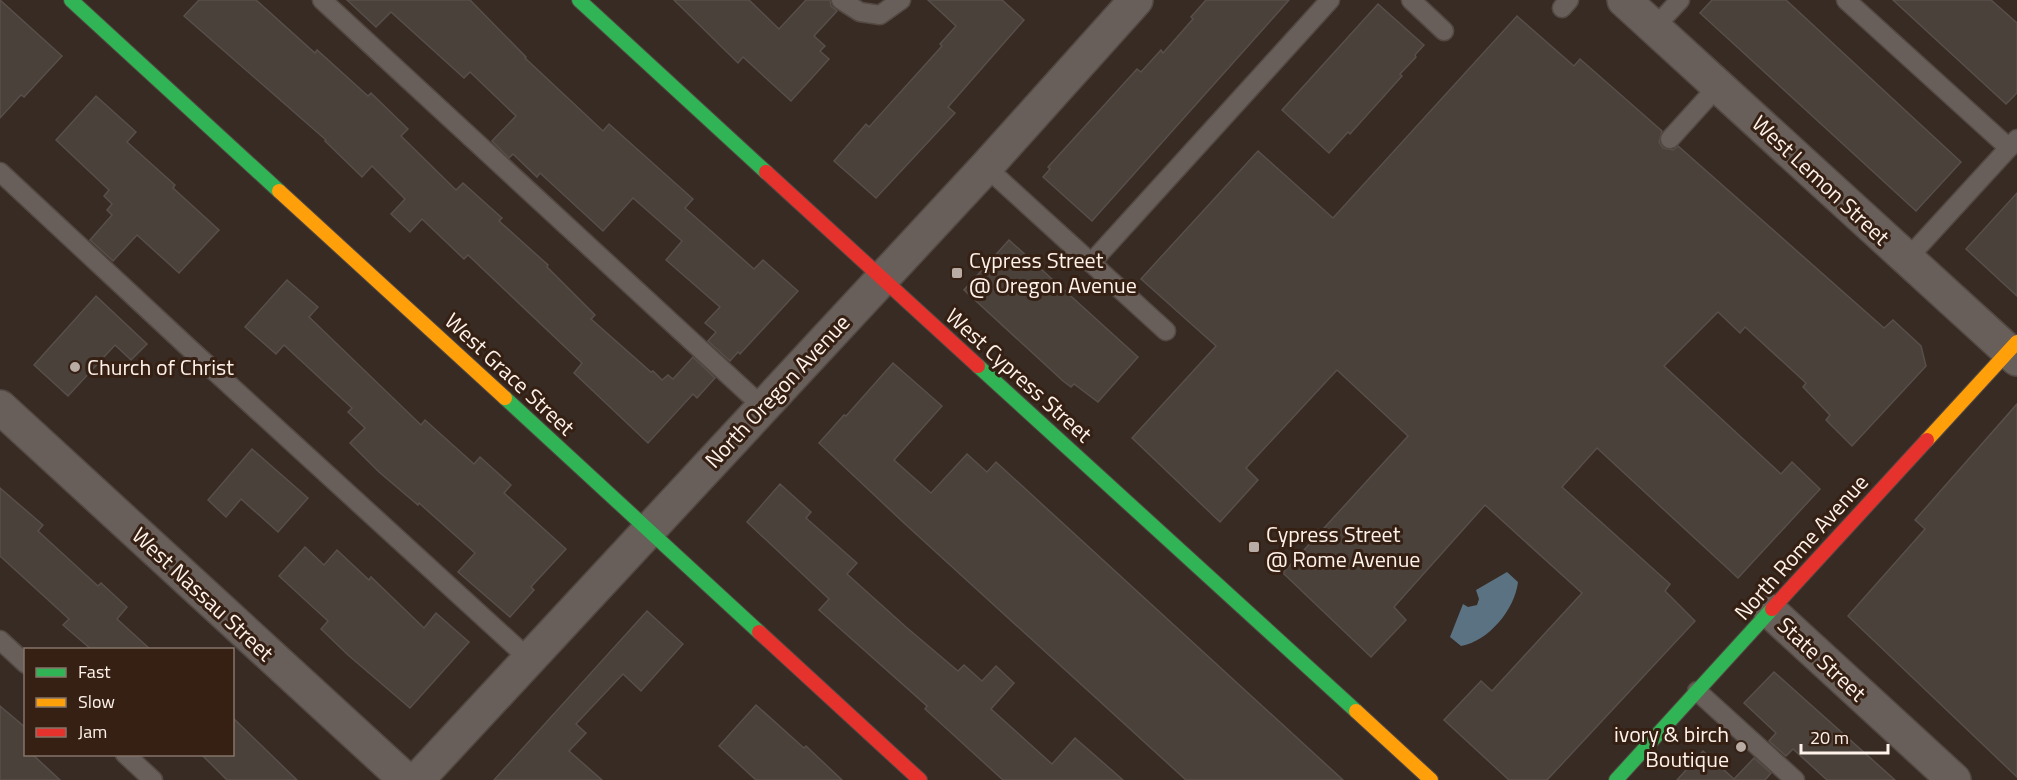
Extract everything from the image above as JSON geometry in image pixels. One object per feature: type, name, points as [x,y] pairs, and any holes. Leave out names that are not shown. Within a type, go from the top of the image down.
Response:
[{"type":"street","name":"West Grace Street","points":[[71,0],[920,780]]},
{"type":"street","name":"West Cypress Street","points":[[579,0],[1431,780]]},
{"type":"street","name":"West Lemon Street","points":[[1624,0],[1906,258],[2014,351]]},
{"type":"street","name":"North Oregon Avenue","points":[[417,780],[986,167],[1120,6]]},
{"type":"street","name":"North Rome Avenue","points":[[1616,780],[1770,611],[2014,351]]},
{"type":"street","name":"West Nassau Street","points":[[0,407],[406,780]]},
{"type":"street","name":"State Street","points":[[1770,611],[1954,780]]},
{"type":"lane","points":[[322,0],[763,406]]},
{"type":"lane","points":[[841,0],[860,12],[880,15],[901,0]]},
{"type":"lane","points":[[1091,263],[1330,0]]},
{"type":"lane","points":[[1411,0],[1444,31]]},
{"type":"lane","points":[[1654,28],[1680,0]]},
{"type":"lane","points":[[1846,0],[2013,144],[1906,258]]},
{"type":"lane","points":[[1670,139],[1718,86]]},
{"type":"lane","points":[[986,167],[1166,331]]},
{"type":"lane","points":[[0,172],[529,659]]},
{"type":"lane","points":[[0,640],[24,662]]},
{"type":"lane","points":[[1697,692],[1795,780]]},
{"type":"lane","points":[[127,756],[153,780]]},
{"type":"water","points":[[1507,572],[1518,582],[1512,603],[1506,613],[1491,631],[1461,646],[1450,637],[1463,604],[1468,607],[1477,605],[1479,599],[1476,590]]},
{"type":"building","points":[[0,0],[62,56],[24,97],[21,95],[0,118]]},
{"type":"building","points":[[199,0],[256,0],[315,53],[317,50],[368,96],[371,93],[408,129],[401,136],[456,190],[463,183],[502,218],[499,221],[548,265],[547,267],[595,315],[591,319],[651,372],[653,371],[662,380],[668,375],[673,379],[693,357],[715,378],[697,398],[693,394],[648,443],[574,373],[582,363],[468,255],[464,259],[422,219],[410,232],[391,214],[405,199],[372,166],[362,177],[326,140],[184,16]]},
{"type":"building","points":[[347,0],[470,0],[525,58],[603,131],[609,124],[693,199],[685,208],[754,269],[763,260],[798,291],[740,354],[738,352],[730,361],[708,341],[716,332],[705,323],[720,307],[666,260],[682,241],[633,198],[603,231],[540,173],[537,177],[513,154],[509,158],[492,141],[516,116],[470,72],[464,78],[391,12],[376,27]]},
{"type":"building","points":[[674,0],[749,0],[779,29],[806,0],[830,0],[831,6],[837,11],[814,36],[825,46],[820,51],[829,59],[791,101],[743,57],[738,63]]},
{"type":"building","points":[[928,0],[1002,0],[1024,20],[948,107],[955,113],[876,198],[834,161],[866,124],[869,127],[942,46],[940,44],[956,26]]},
{"type":"building","points":[[1206,0],[1289,0],[1092,221],[1043,177],[1050,169],[1048,167],[1137,69],[1141,72],[1161,50],[1163,53],[1193,19],[1191,17]]},
{"type":"building","points":[[1712,0],[1786,0],[1961,162],[1916,211],[1700,13]]},
{"type":"building","points":[[1893,0],[1991,0],[2017,23],[2017,93],[2006,104]]},
{"type":"building","points":[[1378,4],[1424,45],[1400,74],[1402,76],[1350,134],[1348,132],[1329,153],[1282,110]]},
{"type":"building","points":[[1517,16],[1574,66],[1580,59],[1662,131],[1659,142],[1663,148],[1673,150],[1678,146],[1884,328],[1893,320],[1921,346],[1926,366],[1852,446],[1826,420],[1830,415],[1803,387],[1806,383],[1745,327],[1740,333],[1718,312],[1664,366],[1781,474],[1792,462],[1820,489],[1738,578],[1597,448],[1562,487],[1670,584],[1665,591],[1695,621],[1547,780],[1509,780],[1444,720],[1481,681],[1492,691],[1582,593],[1485,505],[1394,607],[1406,620],[1371,657],[1283,573],[1408,436],[1337,370],[1246,468],[1258,480],[1220,522],[1132,438],[1216,346],[1141,279],[1160,258],[1258,151],[1333,218]]},
{"type":"building","points":[[96,96],[136,132],[127,142],[175,185],[173,188],[219,230],[179,273],[137,235],[113,261],[90,240],[112,215],[107,210],[112,204],[104,196],[109,190],[56,140]]},
{"type":"building","points":[[2017,193],[2017,296],[1966,249]]},
{"type":"building","points":[[1009,240],[1138,357],[1098,402],[1074,384],[1071,387],[1063,381],[964,290]]},
{"type":"building","points":[[287,280],[318,307],[309,317],[421,425],[425,420],[474,464],[480,457],[511,485],[504,493],[566,549],[531,587],[534,590],[510,617],[458,572],[475,553],[419,503],[418,505],[379,472],[350,443],[365,428],[348,412],[352,408],[284,345],[276,354],[245,327]]},
{"type":"building","points":[[96,296],[147,344],[131,360],[115,345],[68,396],[34,365]]},
{"type":"building","points":[[893,363],[942,406],[894,460],[931,493],[967,454],[987,472],[996,462],[1343,780],[1186,780],[904,523],[819,443]]},
{"type":"building","points":[[2017,404],[2017,777],[1848,616],[1925,529],[1915,520]]},
{"type":"building","points":[[252,449],[308,498],[278,532],[241,499],[226,517],[208,500]]},
{"type":"building","points":[[780,484],[811,512],[806,518],[857,563],[847,574],[906,627],[958,671],[964,665],[982,681],[996,666],[1014,683],[991,709],[1052,764],[1075,738],[1123,780],[1003,780],[925,709],[927,706],[819,610],[829,599],[747,522]]},
{"type":"building","points":[[0,488],[43,525],[38,531],[98,586],[101,583],[127,607],[117,619],[149,648],[90,648],[63,625],[69,619],[0,556]]},
{"type":"building","points":[[305,547],[324,565],[337,550],[369,580],[371,577],[424,628],[436,613],[469,642],[410,708],[321,629],[328,621],[279,576]]},
{"type":"building","points":[[647,611],[683,644],[641,691],[623,674],[576,724],[586,733],[569,751],[602,780],[494,780]]},
{"type":"building","points":[[1774,672],[1895,780],[1827,780],[1793,749],[1786,756],[1769,741],[1776,733],[1744,703]]},
{"type":"building","points":[[756,705],[804,748],[806,746],[842,780],[756,780],[719,746]]},
{"type":"building","points":[[0,706],[24,726],[24,756],[34,756],[60,780],[0,780]]},
{"type":"building","points":[[234,719],[297,780],[227,780],[203,756],[234,756]]},
{"type":"building","points":[[1703,751],[1734,779],[1754,758],[1771,773],[1765,780],[1677,780]]},
{"type":"traffic: fast","points":[[71,0],[279,191]]},
{"type":"traffic: fast","points":[[579,0],[766,172]]},
{"type":"traffic: fast","points":[[978,366],[1356,711]]},
{"type":"traffic: fast","points":[[505,398],[759,632]]},
{"type":"traffic: fast","points":[[1616,780],[1772,609]]},
{"type":"traffic: slow","points":[[279,191],[505,398]]},
{"type":"traffic: slow","points":[[1927,440],[2017,342]]},
{"type":"traffic: slow","points":[[1356,711],[1431,780]]},
{"type":"traffic: jam","points":[[766,172],[978,366]]},
{"type":"traffic: jam","points":[[1772,609],[1927,440]]},
{"type":"traffic: jam","points":[[759,632],[920,780]]},
{"type":"place","name":"Cypress Street @ Oregon Avenue","points":[[957,273]]},
{"type":"place","name":"Church of Christ","points":[[75,367]]},
{"type":"place","name":"Cypress Street @ Rome Avenue","points":[[1254,547]]},
{"type":"place","name":"ivory & birch Boutique","points":[[1741,747]]}]
